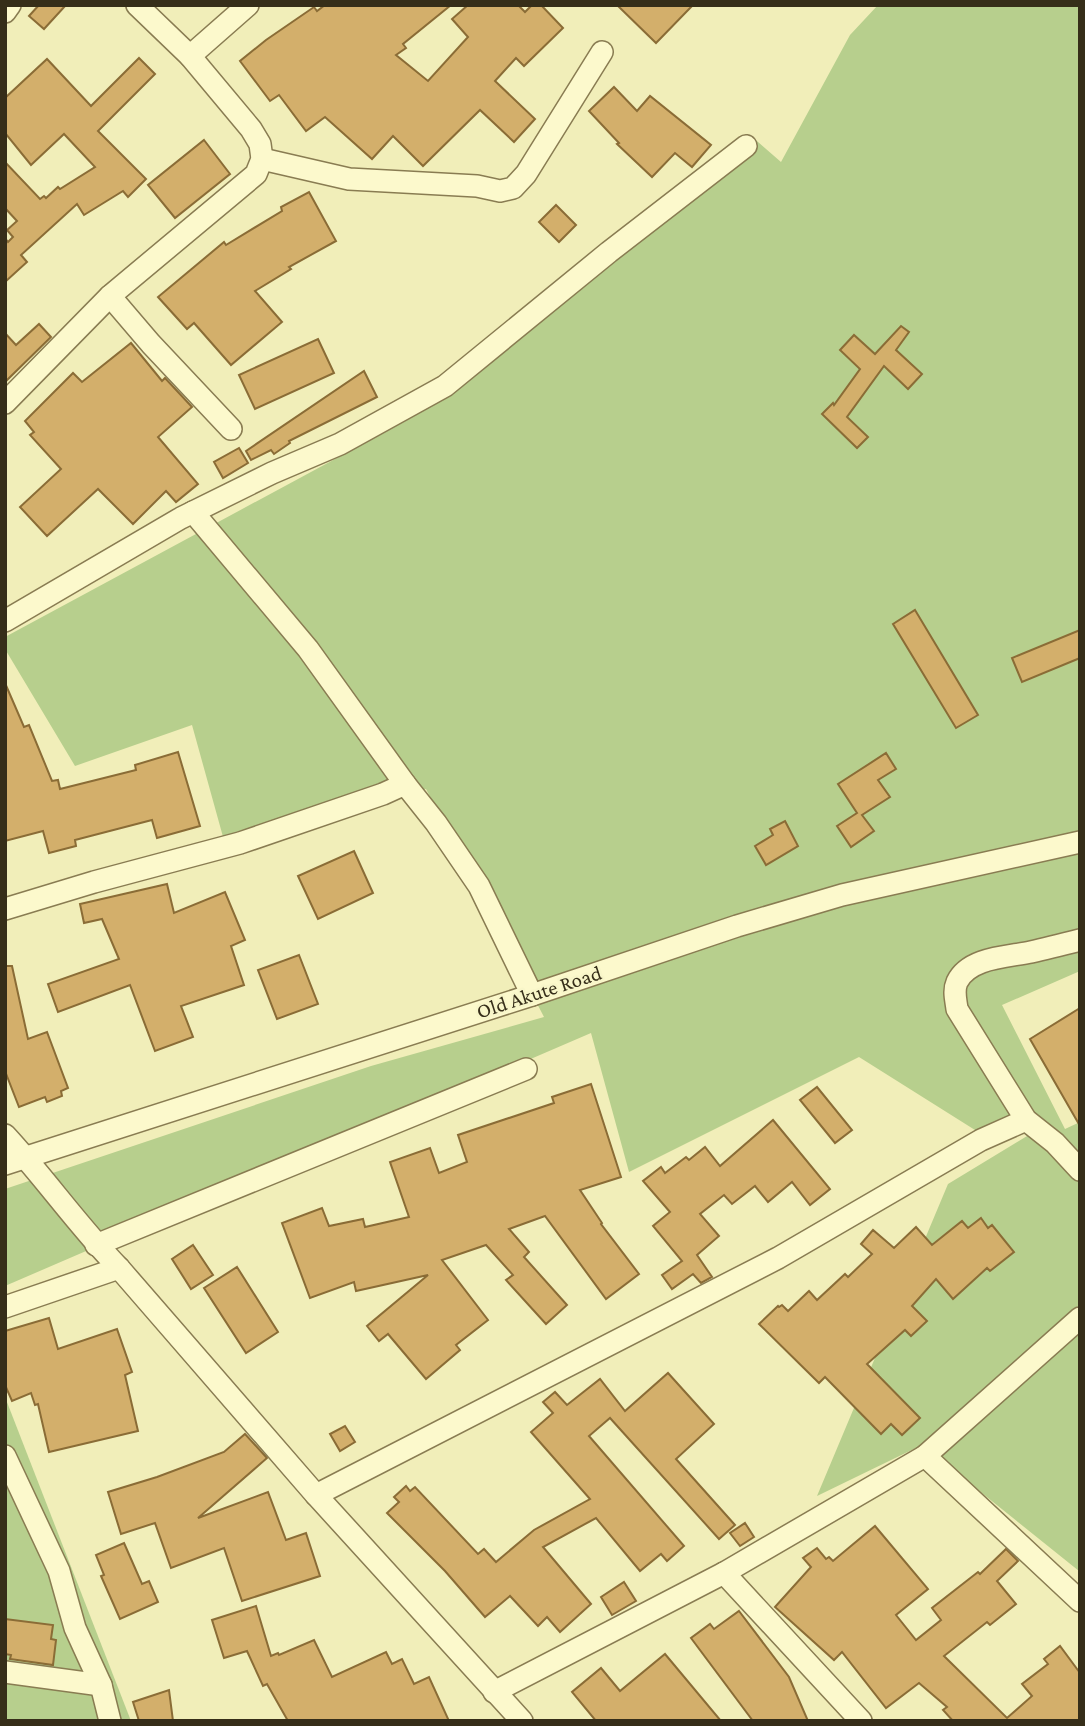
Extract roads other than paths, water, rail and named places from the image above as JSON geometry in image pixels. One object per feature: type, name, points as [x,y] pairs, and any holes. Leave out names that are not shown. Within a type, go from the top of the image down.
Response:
[{"type":"street","points":[[5,12],[10,5]]},
{"type":"street","points":[[5,403],[110,296],[256,174],[262,159],[260,144],[251,129],[190,56],[137,5]]},
{"type":"street","points":[[190,56],[248,5]]},
{"type":"street","points":[[262,159],[349,179],[477,186],[500,191],[513,188],[526,174],[603,52]]},
{"type":"street","points":[[5,621],[193,512],[272,473],[340,444],[445,386],[746,146]]},
{"type":"street","points":[[110,296],[231,429]]},
{"type":"street","points":[[193,512],[308,649],[449,841],[479,886],[532,995]]},
{"type":"street","points":[[5,909],[240,843],[405,784]]},
{"type":"street","name":"Old Akute Road","points":[[5,1164],[532,995],[737,926],[842,895],[1080,842]]},
{"type":"street","points":[[1080,940],[1028,953],[991,958],[971,968],[958,980],[954,993],[957,1009],[1026,1120],[1055,1143],[1080,1170]]},
{"type":"street","points":[[96,1245],[526,1069]]},
{"type":"street","points":[[316,1495],[778,1258],[981,1140],[1026,1120]]},
{"type":"street","points":[[5,1135],[96,1245],[120,1268],[316,1495],[522,1721]]},
{"type":"street","points":[[5,1307],[120,1268]]},
{"type":"street","points":[[494,1692],[724,1573],[925,1456],[1080,1318]]},
{"type":"street","points":[[5,1456],[59,1571],[75,1628],[102,1685],[110,1721]]},
{"type":"street","points":[[925,1456],[1080,1601]]},
{"type":"street","points":[[724,1573],[862,1721]]},
{"type":"street","points":[[5,1672],[102,1685]]}]
